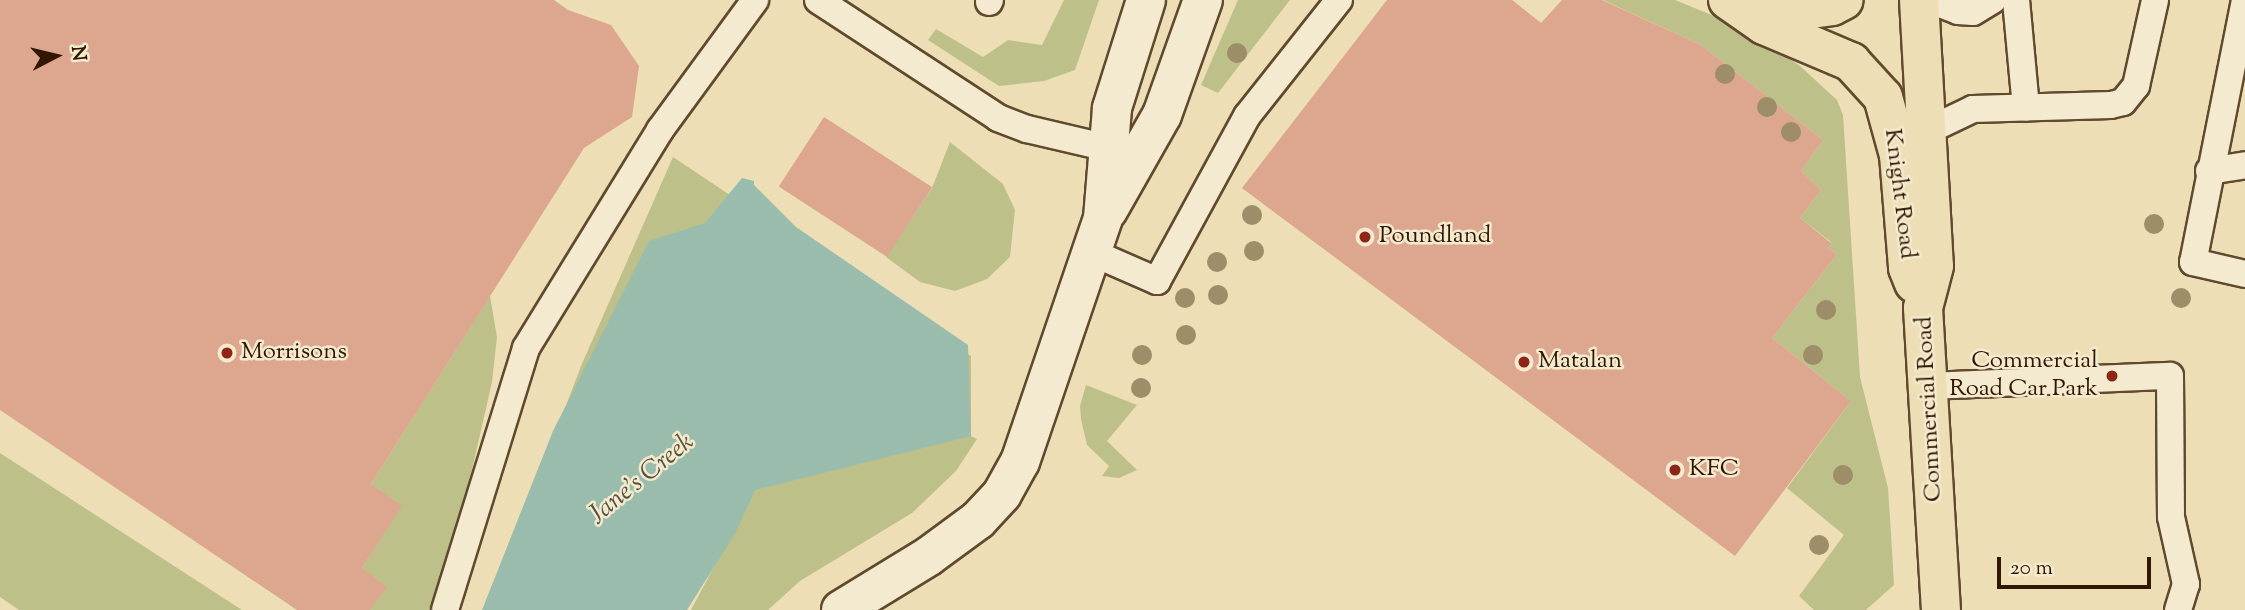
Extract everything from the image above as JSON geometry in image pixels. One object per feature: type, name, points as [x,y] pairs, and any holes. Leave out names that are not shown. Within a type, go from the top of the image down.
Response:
[{"type":"main road","name":"Knight Road","points":[[1728,0],[1764,25],[1851,61],[1883,97],[1899,155],[1908,268],[1923,308]]},
{"type":"main road","points":[[1773,0],[1811,9],[1832,6],[1844,0]]},
{"type":"main road","name":"Commercial Road","points":[[1919,0],[1934,266],[1923,308],[1941,610]]},
{"type":"street","points":[[1098,236],[1112,107],[1146,0]]},
{"type":"street","points":[[841,610],[963,532],[1002,494],[1020,462],[1098,236],[1162,115],[1203,0]]},
{"type":"lane","points":[[445,610],[526,348],[660,130],[755,0]]},
{"type":"lane","points":[[818,0],[998,118],[1027,129],[1108,148]]},
{"type":"lane","points":[[1098,236],[1157,281],[1247,116],[1339,0]]},
{"type":"lane","points":[[1930,0],[1958,11],[1973,12],[1993,0]]},
{"type":"lane","points":[[2015,0],[2026,108]]},
{"type":"lane","points":[[1927,131],[1973,110],[2111,105],[2127,100],[2136,86],[2155,0]]},
{"type":"lane","points":[[2245,0],[2193,262],[2245,274]]},
{"type":"lane","points":[[2209,171],[2245,165]]},
{"type":"lane","points":[[1929,386],[2170,376],[2171,517],[2186,584],[2178,610]]},
{"type":"green space","points":[[1064,0],[1099,0],[1075,70],[1044,81],[999,86],[928,40],[936,29],[983,57],[1008,40],[1042,45]]},
{"type":"green space","points":[[1238,0],[1290,0],[1218,93],[1201,85]]},
{"type":"green space","points":[[1603,0],[1675,0],[1746,29],[1800,66],[1837,100],[1843,115],[1860,377],[1888,488],[1894,585],[1866,610],[1814,610],[1799,596],[1844,535],[1787,488],[1851,401],[1772,338],[1837,254],[1828,248],[1831,242],[1800,218],[1821,190],[1801,171],[1823,140],[1701,45]]},
{"type":"green space","points":[[950,142],[1003,184],[1015,210],[1010,257],[987,279],[955,291],[920,282],[886,257],[932,188]]},
{"type":"green space","points":[[673,157],[971,356],[971,436],[977,439],[956,471],[912,513],[800,581],[768,610],[691,610],[742,514],[489,610],[581,366]]},
{"type":"green space","points":[[490,296],[497,337],[492,382],[465,500],[429,610],[368,610],[362,568],[401,506],[371,484]]},
{"type":"green space","points":[[1086,385],[1137,405],[1107,441],[1137,470],[1119,478],[1102,476],[1109,466],[1087,445],[1081,419],[1080,406]]},
{"type":"green space","points":[[0,453],[242,610],[19,610],[0,597]]},
{"type":"water","name":"Jane's Creek","points":[[742,178],[754,181],[754,185],[796,227],[968,345],[971,436],[755,490],[736,532],[687,610],[482,610],[553,431],[649,241],[705,223]]},
{"type":"building","name":"Morrisons","points":[[0,0],[554,0],[568,10],[611,25],[639,66],[632,117],[584,148],[371,484],[402,506],[362,568],[387,587],[370,610],[297,610],[0,410]]},
{"type":"building","points":[[1387,0],[1512,0],[1541,23],[1562,0],[1602,0],[1701,45],[1823,140],[1801,171],[1821,190],[1800,218],[1831,243],[1828,248],[1837,254],[1772,338],[1851,401],[1735,556],[1242,188]]},
{"type":"building","points":[[824,117],[932,187],[887,257],[779,187]]},
{"type":"place","name":"Poundland","points":[[1365,237]]},
{"type":"place","name":"Morrisons","points":[[227,353]]},
{"type":"place","name":"Matalan","points":[[1524,362]]},
{"type":"place","name":"Commercial Road Car Park","points":[[2112,376]]},
{"type":"place","name":"KFC","points":[[1675,470]]}]
